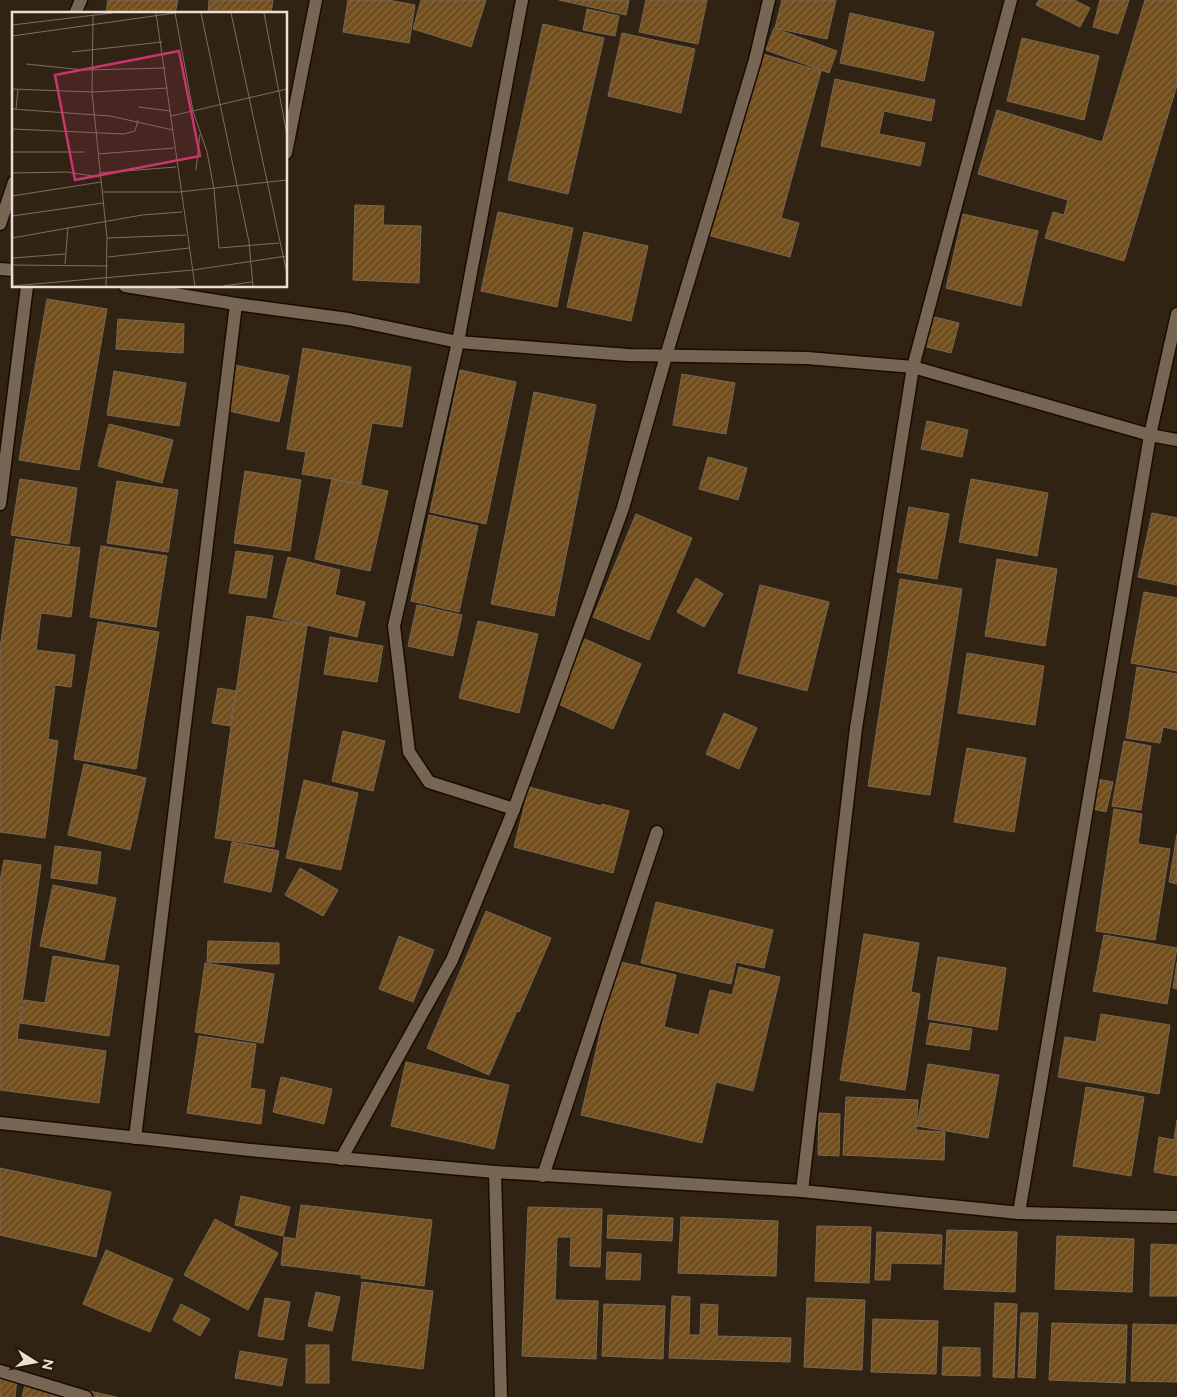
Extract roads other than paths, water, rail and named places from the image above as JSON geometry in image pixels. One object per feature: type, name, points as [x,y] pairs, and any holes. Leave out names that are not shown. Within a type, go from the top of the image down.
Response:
[{"type":"street","points":[[76,12],[81,0]]},
{"type":"street","points":[[288,144],[316,0]]},
{"type":"street","points":[[514,809],[429,782],[409,752],[394,626],[458,342],[522,0]]},
{"type":"street","points":[[341,1159],[452,960],[514,809],[623,508],[666,356],[755,60],[769,0]]},
{"type":"street","points":[[802,1192],[856,728],[913,367],[1011,0]]},
{"type":"street","points":[[0,224],[12,188]]},
{"type":"street","points":[[0,504],[27,288]]},
{"type":"street","points":[[137,288],[348,319],[458,342],[628,355],[807,358],[913,367],[1150,435],[1177,440]]},
{"type":"street","points":[[135,1138],[236,304]]},
{"type":"street","points":[[1019,1213],[1150,435],[1177,314]]},
{"type":"street","points":[[543,1176],[657,832]]},
{"type":"street","points":[[0,1123],[341,1159],[543,1176],[802,1192],[1019,1213],[1177,1217]]},
{"type":"street","points":[[495,1172],[501,1397]]},
{"type":"street","points":[[0,1371],[86,1397]]}]
